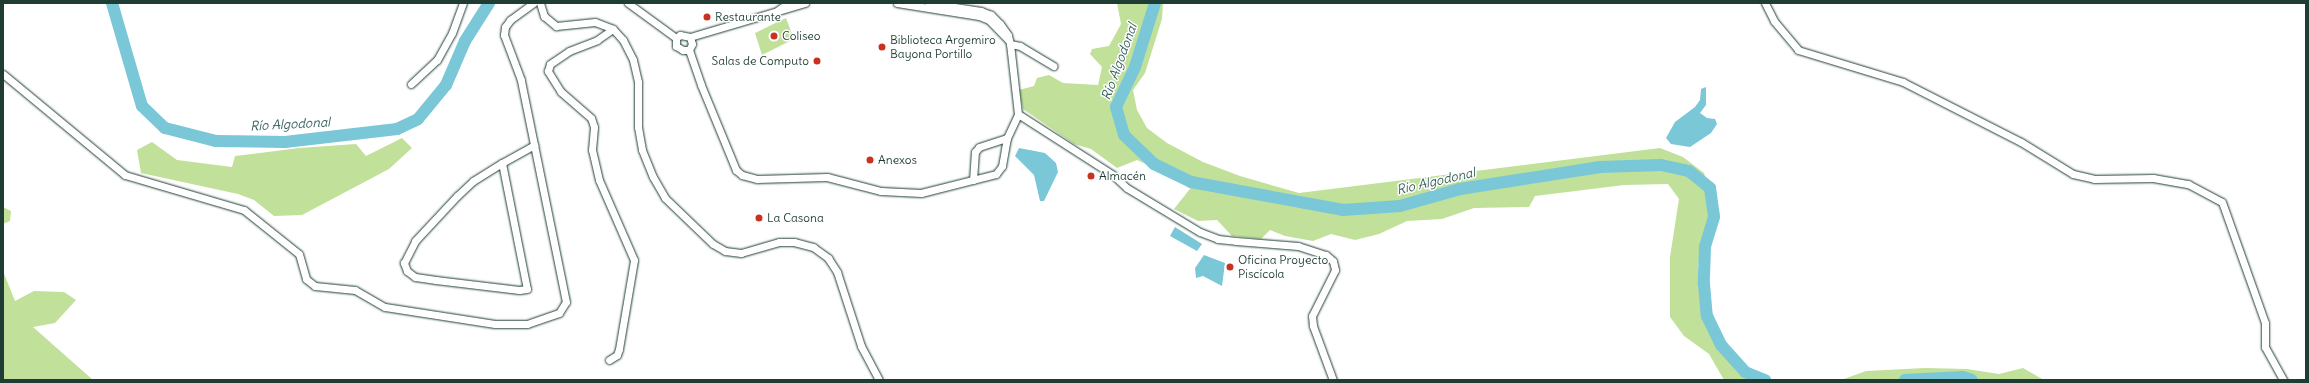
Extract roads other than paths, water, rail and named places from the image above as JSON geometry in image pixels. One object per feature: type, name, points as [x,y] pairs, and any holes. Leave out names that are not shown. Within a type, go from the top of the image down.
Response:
[{"type":"street","points":[[411,84],[437,60],[452,33],[463,3]]},
{"type":"street","points":[[3,74],[125,175],[244,210],[299,254],[306,279],[315,286],[356,290],[385,307],[495,324],[527,324],[537,322],[559,313],[566,302],[521,80],[504,35],[505,27],[510,20],[533,3]]},
{"type":"street","points":[[540,3],[544,16],[556,26],[595,22],[613,29],[623,40],[633,60],[638,82],[638,127],[642,150],[665,198],[725,252],[741,253],[779,242],[794,242],[813,247],[828,258],[837,272],[861,346],[879,380]]},
{"type":"street","points":[[628,3],[676,38]]},
{"type":"street","points":[[778,10],[788,3]]},
{"type":"street","points":[[676,38],[680,35],[690,37],[805,3]]},
{"type":"street","points":[[897,3],[979,16],[989,20],[1009,42],[1020,46],[1053,66]]},
{"type":"street","points":[[690,37],[689,50],[700,85],[736,170],[742,175],[757,179],[827,177],[901,194],[921,193],[996,174],[1002,166],[1007,138],[1018,114],[1008,35],[991,14],[929,3]]},
{"type":"street","points":[[1765,3],[1774,21],[1798,50],[1903,82],[2021,142],[2073,174],[2094,179],[2153,178],[2188,184],[2222,202],[2265,323],[2265,347],[2283,380]]},
{"type":"street","points":[[610,360],[617,355],[619,349],[634,260],[599,180],[592,150],[594,127],[591,118],[561,92],[548,71],[550,64],[569,51],[597,40],[613,29]]},
{"type":"street","points":[[676,38],[676,46],[682,50],[689,50]]},
{"type":"street","points":[[1018,114],[1113,175],[1127,188],[1200,232],[1218,239],[1298,246],[1326,255],[1333,261],[1336,270],[1312,316],[1313,326],[1333,380]]},
{"type":"street","points":[[973,180],[975,152],[979,147],[1007,138]]},
{"type":"street","points":[[502,163],[526,289],[519,290],[415,277],[406,271],[404,263],[415,241],[473,181],[502,163],[534,146]]},
{"type":"water","points":[[1706,87],[1706,105],[1700,113],[1707,118],[1715,119],[1717,124],[1711,133],[1690,147],[1671,144],[1666,138],[1675,122],[1695,107],[1700,100],[1701,89]]},
{"type":"water","points":[[1019,148],[1045,153],[1056,163],[1058,172],[1044,201],[1040,201],[1034,175],[1015,156]]},
{"type":"water","points":[[1175,227],[1202,244],[1197,251],[1170,236]]},
{"type":"water","points":[[1204,255],[1225,263],[1222,286],[1203,276],[1196,278],[1195,268]]},
{"type":"waterway","name":"Río Algodonal","points":[[112,3],[142,106],[165,128],[216,141],[285,142],[397,129],[418,119],[446,85],[465,41],[489,3]]},
{"type":"waterway","name":"Río Algodonal","points":[[1155,3],[1135,67],[1116,107],[1124,135],[1154,164],[1191,182],[1343,210],[1400,206],[1460,189],[1600,167],[1661,165],[1689,171],[1710,188],[1714,217],[1705,247],[1704,284],[1707,316],[1721,345],[1745,372],[1765,380]]},
{"type":"waterway","name":"Río Algodonal","points":[[1905,380],[1963,377],[1972,380]]},
{"type":"place","name":"Restaurante","points":[[707,17]]},
{"type":"place","name":"Coliseo","points":[[774,36]]},
{"type":"place","name":"Biblioteca Argemiro Bayona Portillo","points":[[882,47]]},
{"type":"place","name":"Salas de Computo","points":[[817,61]]},
{"type":"place","name":"Anexos","points":[[870,160]]},
{"type":"place","name":"Almacén","points":[[1091,176]]},
{"type":"place","name":"La Casona","points":[[759,218]]},
{"type":"place","name":"Oficina Proyecto Piscícola","points":[[1230,267]]}]
